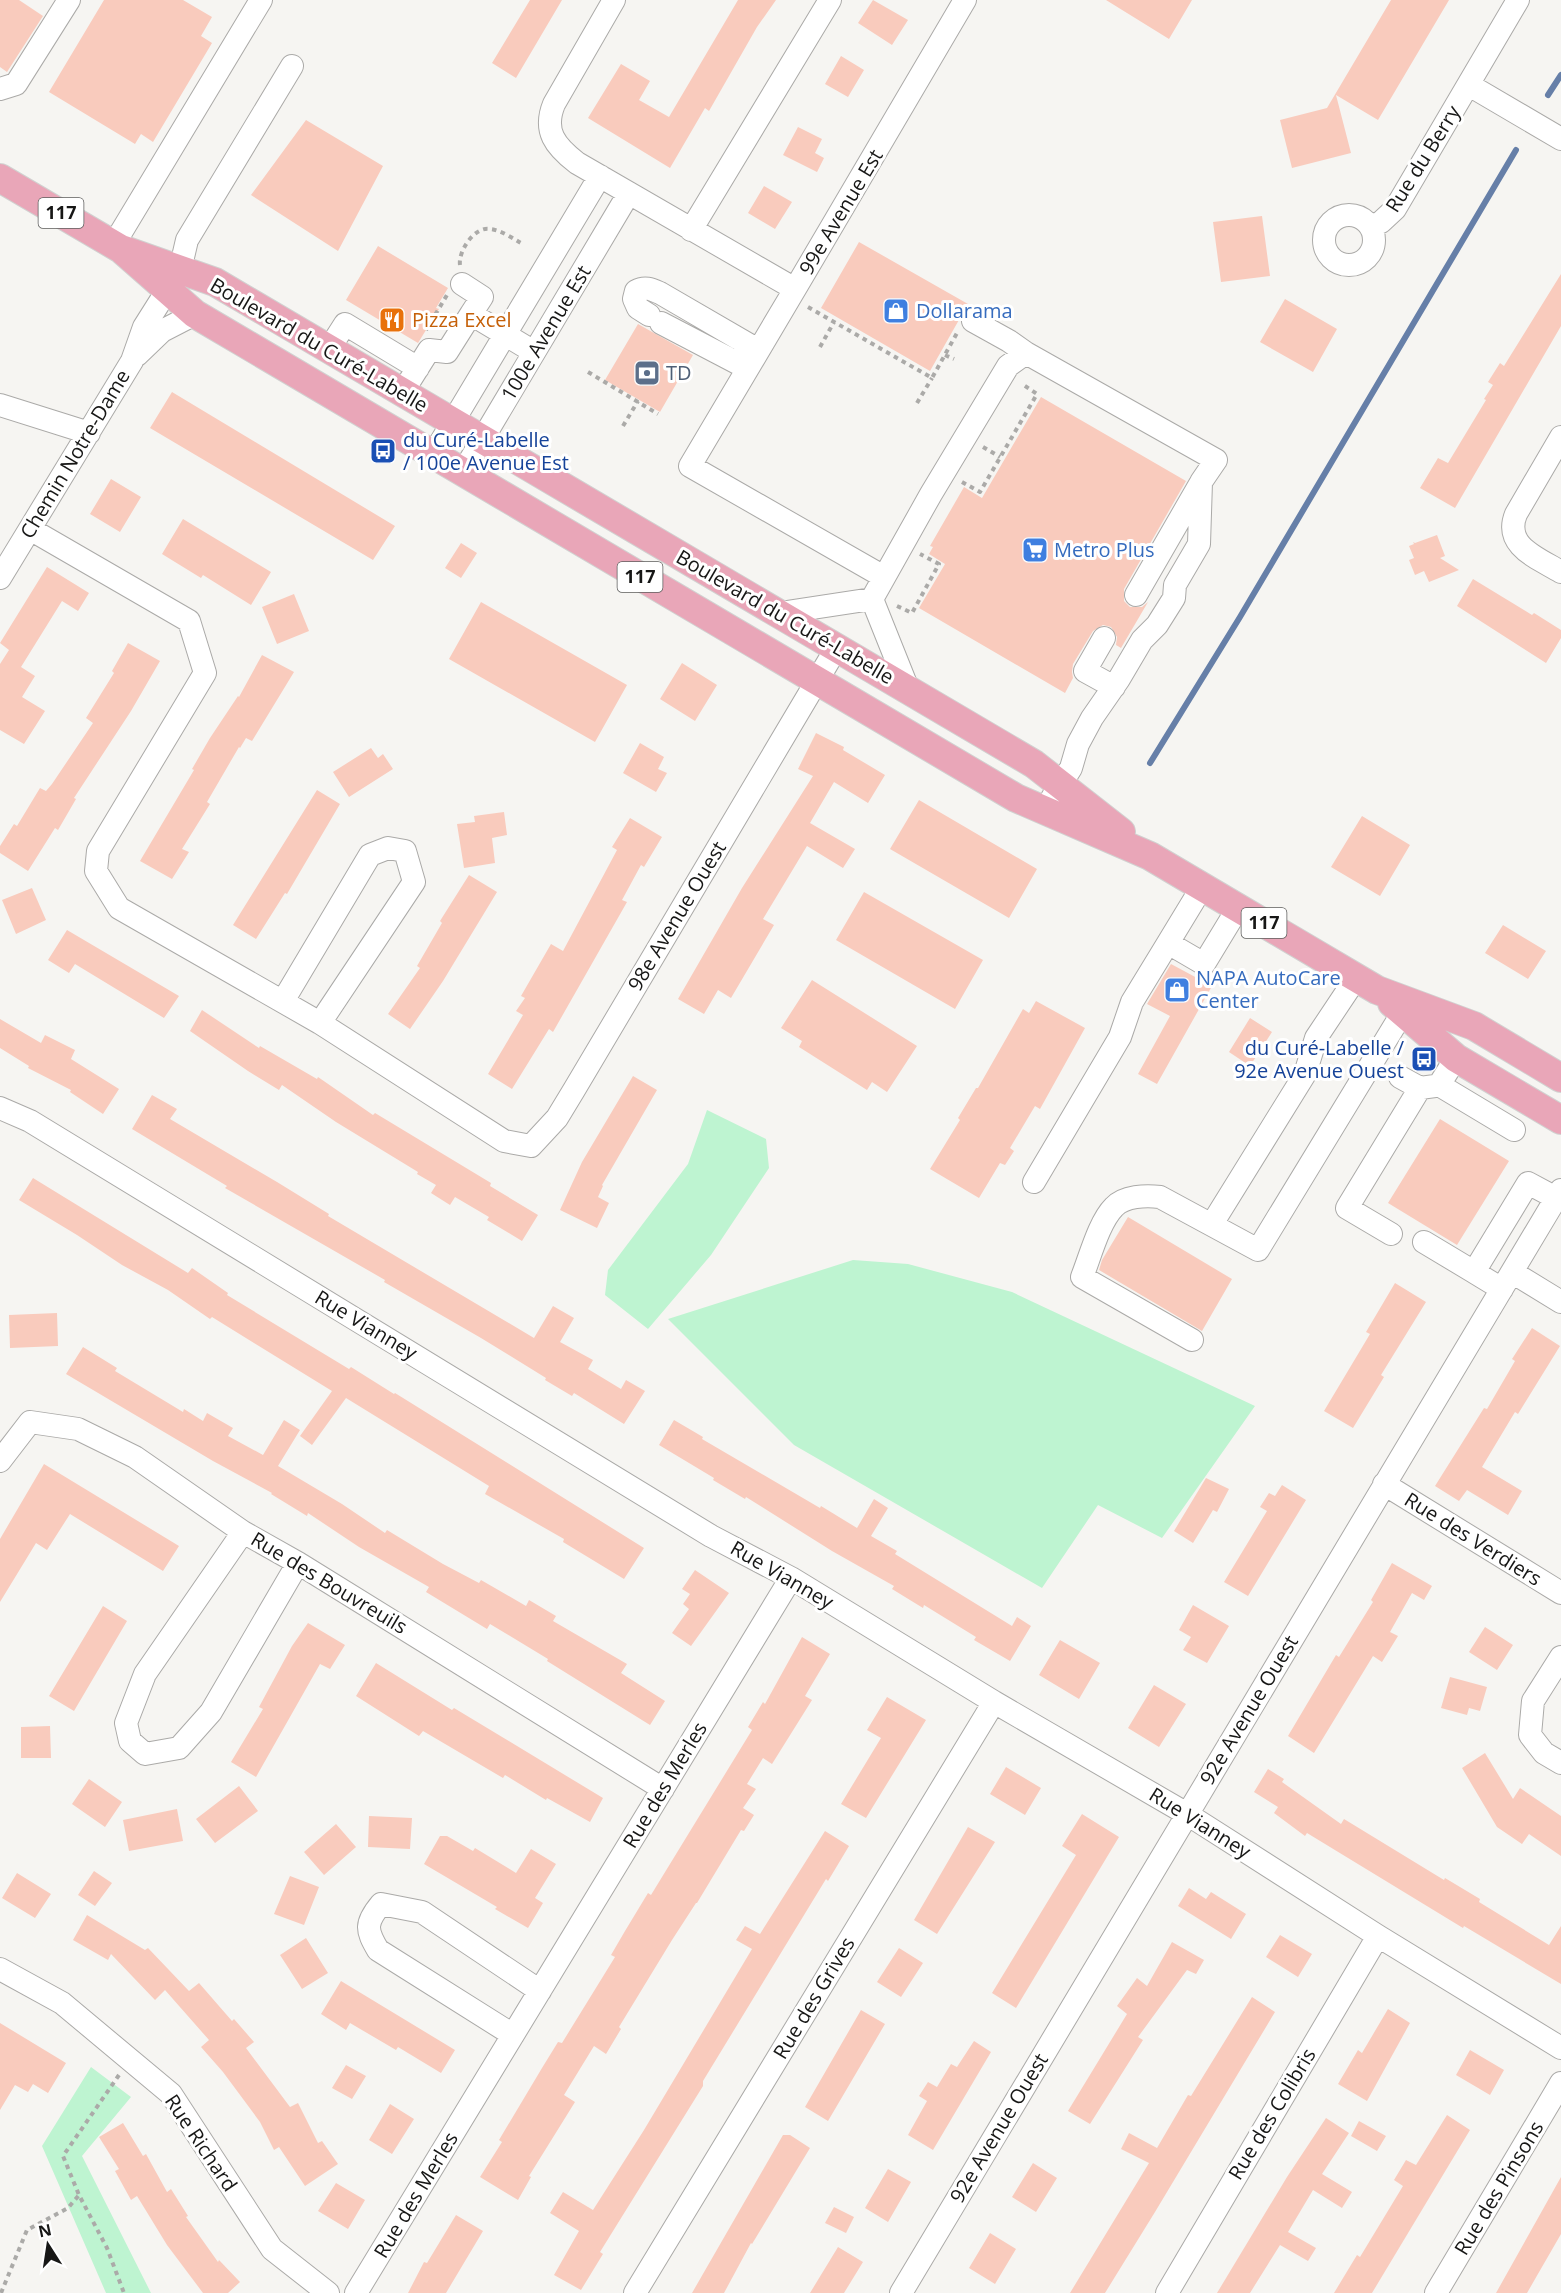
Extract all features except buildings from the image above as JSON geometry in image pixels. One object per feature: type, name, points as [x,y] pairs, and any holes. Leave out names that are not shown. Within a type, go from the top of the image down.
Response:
[{"type":"main road","name":"Boulevard du Curé-Labelle","points":[[0,178],[173,280],[195,314],[1016,798],[1150,856],[1406,1007],[1474,1026],[1561,1078]]},
{"type":"main road","name":"Boulevard du Curé-Labelle","points":[[173,280],[215,282],[780,613],[1034,764],[1150,856]]},
{"type":"main road","name":"Boulevard du Curé-Labelle","points":[[1406,1007],[1456,1058],[1561,1120]]},
{"type":"street","points":[[0,89],[15,84],[69,0]]},
{"type":"street","points":[[118,246],[261,0]]},
{"type":"street","name":"99e Avenue Est","points":[[614,0],[560,92],[549,119],[554,141],[577,163],[799,296],[965,0]]},
{"type":"street","points":[[691,230],[830,0]]},
{"type":"street","name":"Rue du Berry","points":[[1371,227],[1381,222],[1395,208],[1518,0]]},
{"type":"street","name":"Chemin Notre-Dame","points":[[0,578],[132,361],[144,327],[173,280],[188,240],[292,66]]},
{"type":"street","name":"Rue du Berry","points":[[1469,85],[1561,139]]},
{"type":"street","points":[[433,455],[600,176]]},
{"type":"street","name":"100e Avenue Est","points":[[463,472],[629,193]]},
{"type":"street","points":[[402,393],[429,350],[447,352],[482,297],[456,287]]},
{"type":"street","points":[[645,288],[660,292],[752,359],[655,319],[638,308],[634,299],[636,291],[645,288]]},
{"type":"street","points":[[799,296],[752,359],[690,466],[884,577]]},
{"type":"street","name":"Chemin Notre-Dame","points":[[132,361],[162,331],[195,314]]},
{"type":"street","points":[[471,314],[534,352]]},
{"type":"street","points":[[330,349],[345,324],[418,368]]},
{"type":"street","points":[[967,324],[1009,340],[1026,353],[1216,460],[1136,595]]},
{"type":"street","points":[[872,599],[1004,371],[1026,353]]},
{"type":"street","points":[[0,405],[89,433]]},
{"type":"street","points":[[1561,437],[1516,514],[1513,526],[1515,538],[1520,547],[1561,572]]},
{"type":"street","points":[[1044,810],[1071,768],[1078,744],[1092,718],[1142,640],[1157,625],[1174,598],[1176,585],[1199,544],[1201,482]]},
{"type":"street","points":[[30,529],[189,621],[205,673],[98,851],[96,871],[119,908],[320,1023],[414,882],[405,851],[388,848],[370,855],[283,1001]]},
{"type":"street","points":[[780,613],[872,599]]},
{"type":"street","points":[[872,599],[908,689]]},
{"type":"street","points":[[1104,638],[1085,671],[1114,687]]},
{"type":"street","name":"98e Avenue Ouest","points":[[320,1023],[504,1141],[531,1146],[557,1118],[837,647]]},
{"type":"street","points":[[1034,1182],[1120,1037],[1132,1002],[1202,887]]},
{"type":"street","points":[[1168,942],[1204,964],[1238,908]]},
{"type":"street","points":[[1212,1224],[1305,1074],[1316,1038],[1366,984]]},
{"type":"street","points":[[1192,1340],[1082,1277],[1108,1215],[1115,1205],[1125,1200],[1149,1195],[1160,1197],[1258,1250],[1406,1007]]},
{"type":"street","points":[[1391,1234],[1347,1208],[1430,1087],[1456,1058]]},
{"type":"street","points":[[1400,1077],[1430,1087],[1514,1130]]},
{"type":"street","name":"Rue Vianney","points":[[0,1108],[30,1120],[711,1536],[791,1578],[994,1702],[1187,1814],[1378,1936],[1561,2048]]},
{"type":"street","points":[[1474,1272],[1528,1183],[1559,1194]]},
{"type":"street","name":"92e Avenue Ouest","points":[[901,2293],[1559,1194]]},
{"type":"street","points":[[1424,1242],[1474,1272],[1507,1281],[1561,1302]]},
{"type":"street","name":"Rue des Bouvreuils","points":[[0,1461],[30,1422],[78,1429],[135,1457],[243,1532],[663,1789]]},
{"type":"street","name":"Rue des Verdiers","points":[[1384,1484],[1561,1593]]},
{"type":"street","points":[[243,1532],[146,1674],[126,1723],[130,1741],[145,1754],[179,1748],[211,1712],[297,1563]]},
{"type":"street","name":"Rue des Merles","points":[[356,2293],[791,1578]]},
{"type":"street","points":[[1561,1657],[1533,1701],[1530,1735],[1544,1753],[1561,1763]]},
{"type":"street","name":"Rue des Grives","points":[[635,2293],[994,1702]]},
{"type":"street","points":[[513,2035],[378,1950],[368,1933],[371,1916],[381,1904],[422,1912],[540,1991]]},
{"type":"street","name":"Rue des Colibris","points":[[1167,2293],[1378,1936]]},
{"type":"street","name":"Rue Richard","points":[[0,1969],[62,2003],[171,2094],[272,2249],[328,2293]]},
{"type":"street","name":"Rue des Pinsons","points":[[1436,2293],[1561,2083]]},
{"type":"path","points":[[425,333],[456,287],[460,256],[466,245],[481,230],[489,228],[521,243]]},
{"type":"path","points":[[799,296],[834,322],[904,359],[932,378]]},
{"type":"path","points":[[820,347],[834,322]]},
{"type":"path","points":[[916,403],[967,324]]},
{"type":"path","points":[[945,355],[954,360]]},
{"type":"path","points":[[588,372],[658,414]]},
{"type":"path","points":[[957,489],[961,481],[980,492],[1037,394],[1019,383]]},
{"type":"path","points":[[623,426],[638,401]]},
{"type":"path","points":[[891,614],[896,605],[912,614],[939,564],[920,554],[925,546]]},
{"type":"path","points":[[124,2293],[106,2248],[63,2157],[130,2060]]},
{"type":"path","points":[[1,2293],[27,2230],[68,2208],[79,2195]]},
{"type":"green space","points":[[707,1110],[766,1139],[769,1168],[711,1255],[648,1329],[605,1295],[608,1270],[688,1164]]},
{"type":"green space","points":[[853,1260],[908,1264],[1012,1292],[1255,1406],[1162,1538],[1098,1505],[1042,1588],[794,1445],[668,1319]]},
{"type":"green space","points":[[91,2067],[131,2097],[82,2156],[151,2293],[106,2293],[42,2146]]},
{"type":"waterway","points":[[1548,95],[1561,75]]},
{"type":"waterway","points":[[1150,763],[1240,617],[1516,150]]},
{"type":"place","name":"Dollarama","points":[[896,311]]},
{"type":"place","name":"Pizza Excel","points":[[392,320]]},
{"type":"place","name":"TD","points":[[647,373]]},
{"type":"place","name":"du Curé-Labelle / 100e Avenue Est","points":[[383,451]]},
{"type":"place","name":"Metro Plus","points":[[1035,550]]},
{"type":"place","name":"NAPA AutoCare Center","points":[[1177,990]]},
{"type":"place","name":"du Curé-Labelle / 92e Avenue Ouest","points":[[1424,1059]]}]
